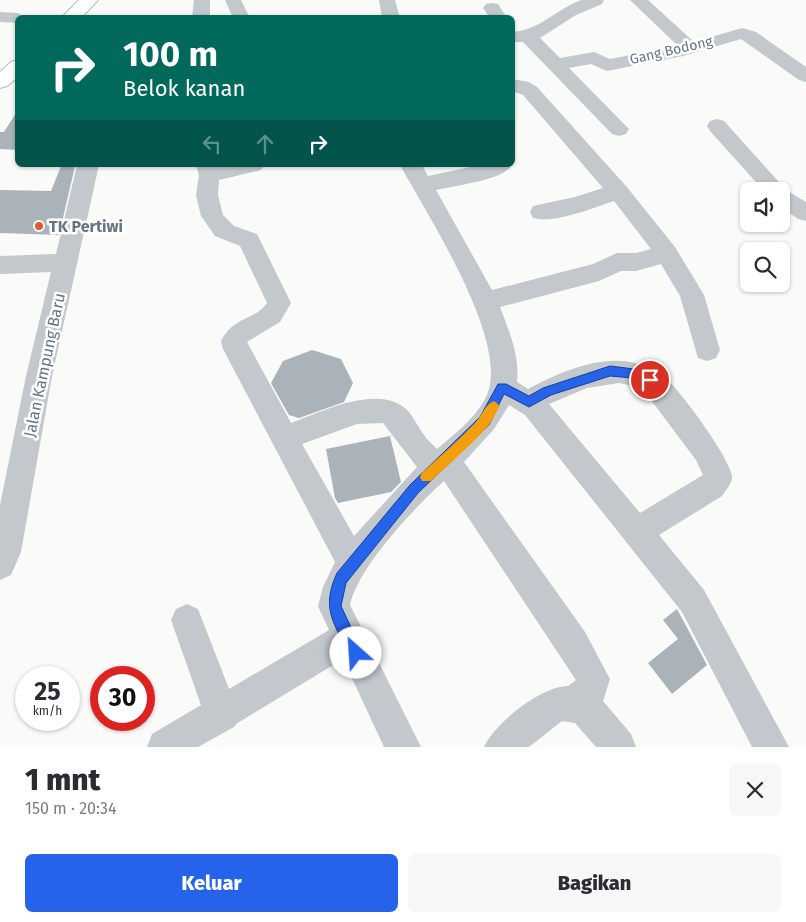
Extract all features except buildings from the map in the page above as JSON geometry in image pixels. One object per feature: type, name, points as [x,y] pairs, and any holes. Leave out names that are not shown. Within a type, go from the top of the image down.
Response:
[{"type":"main road","points":[[57,15],[72,0]]},
{"type":"main road","points":[[73,15],[89,0]]},
{"type":"main road","points":[[9,72],[15,58]]},
{"type":"street","points":[[202,0],[202,15]]},
{"type":"street","points":[[233,0],[240,15]]},
{"type":"street","points":[[387,0],[390,15]]},
{"type":"street","points":[[521,37],[545,30],[566,13],[596,0]]},
{"type":"street","points":[[638,0],[690,48]]},
{"type":"street","points":[[0,17],[15,18]]},
{"type":"street","name":"Gang Bodong","points":[[554,65],[594,58],[607,65],[690,48],[746,33],[806,76]]},
{"type":"street","points":[[521,37],[554,65],[619,129]]},
{"type":"street","points":[[515,85],[522,86],[530,91],[618,191],[667,252],[692,295],[707,350]]},
{"type":"street","points":[[717,126],[768,182]]},
{"type":"street","name":"Jalan Kampung Baru","points":[[0,564],[6,552],[39,376],[67,263],[88,167]]},
{"type":"street","points":[[236,167],[208,170],[206,192],[214,220],[226,232],[249,240],[278,303],[278,309],[273,315],[237,333],[234,341],[352,563]]},
{"type":"street","points":[[403,747],[334,606],[337,588],[352,563],[414,489],[485,421],[502,387],[505,371],[495,324],[486,301],[417,175],[474,175],[496,167]]},
{"type":"street","points":[[540,212],[577,205],[618,191]]},
{"type":"street","points":[[790,202],[806,213]]},
{"type":"street","points":[[486,301],[599,272],[617,262],[636,262],[667,252]]},
{"type":"street","points":[[0,266],[67,263]]},
{"type":"street","points":[[529,402],[547,391],[610,371],[634,374],[650,380],[713,459],[718,478],[712,486],[637,532]]},
{"type":"street","points":[[502,387],[529,402],[694,601],[771,747]]},
{"type":"street","points":[[284,438],[357,412],[384,412],[392,414],[400,420],[413,442],[473,493],[536,592],[583,657],[594,679],[591,689],[575,704]]},
{"type":"street","points":[[187,620],[222,715]]},
{"type":"street","points":[[165,747],[222,715],[348,637]]},
{"type":"street","points":[[502,747],[545,710],[562,701],[575,704],[592,714],[618,747]]},
{"type":"slow traffic","points":[[426,477],[469,438],[485,421],[494,406]]},
{"type":"place","name":"TK Pertiwi","points":[[39,226]]},
{"type":"route","points":[[356,653],[334,606],[337,588],[342,578],[352,563],[414,489],[485,421],[496,404],[502,387],[529,402],[547,391],[610,371],[634,374],[650,380]]}]
